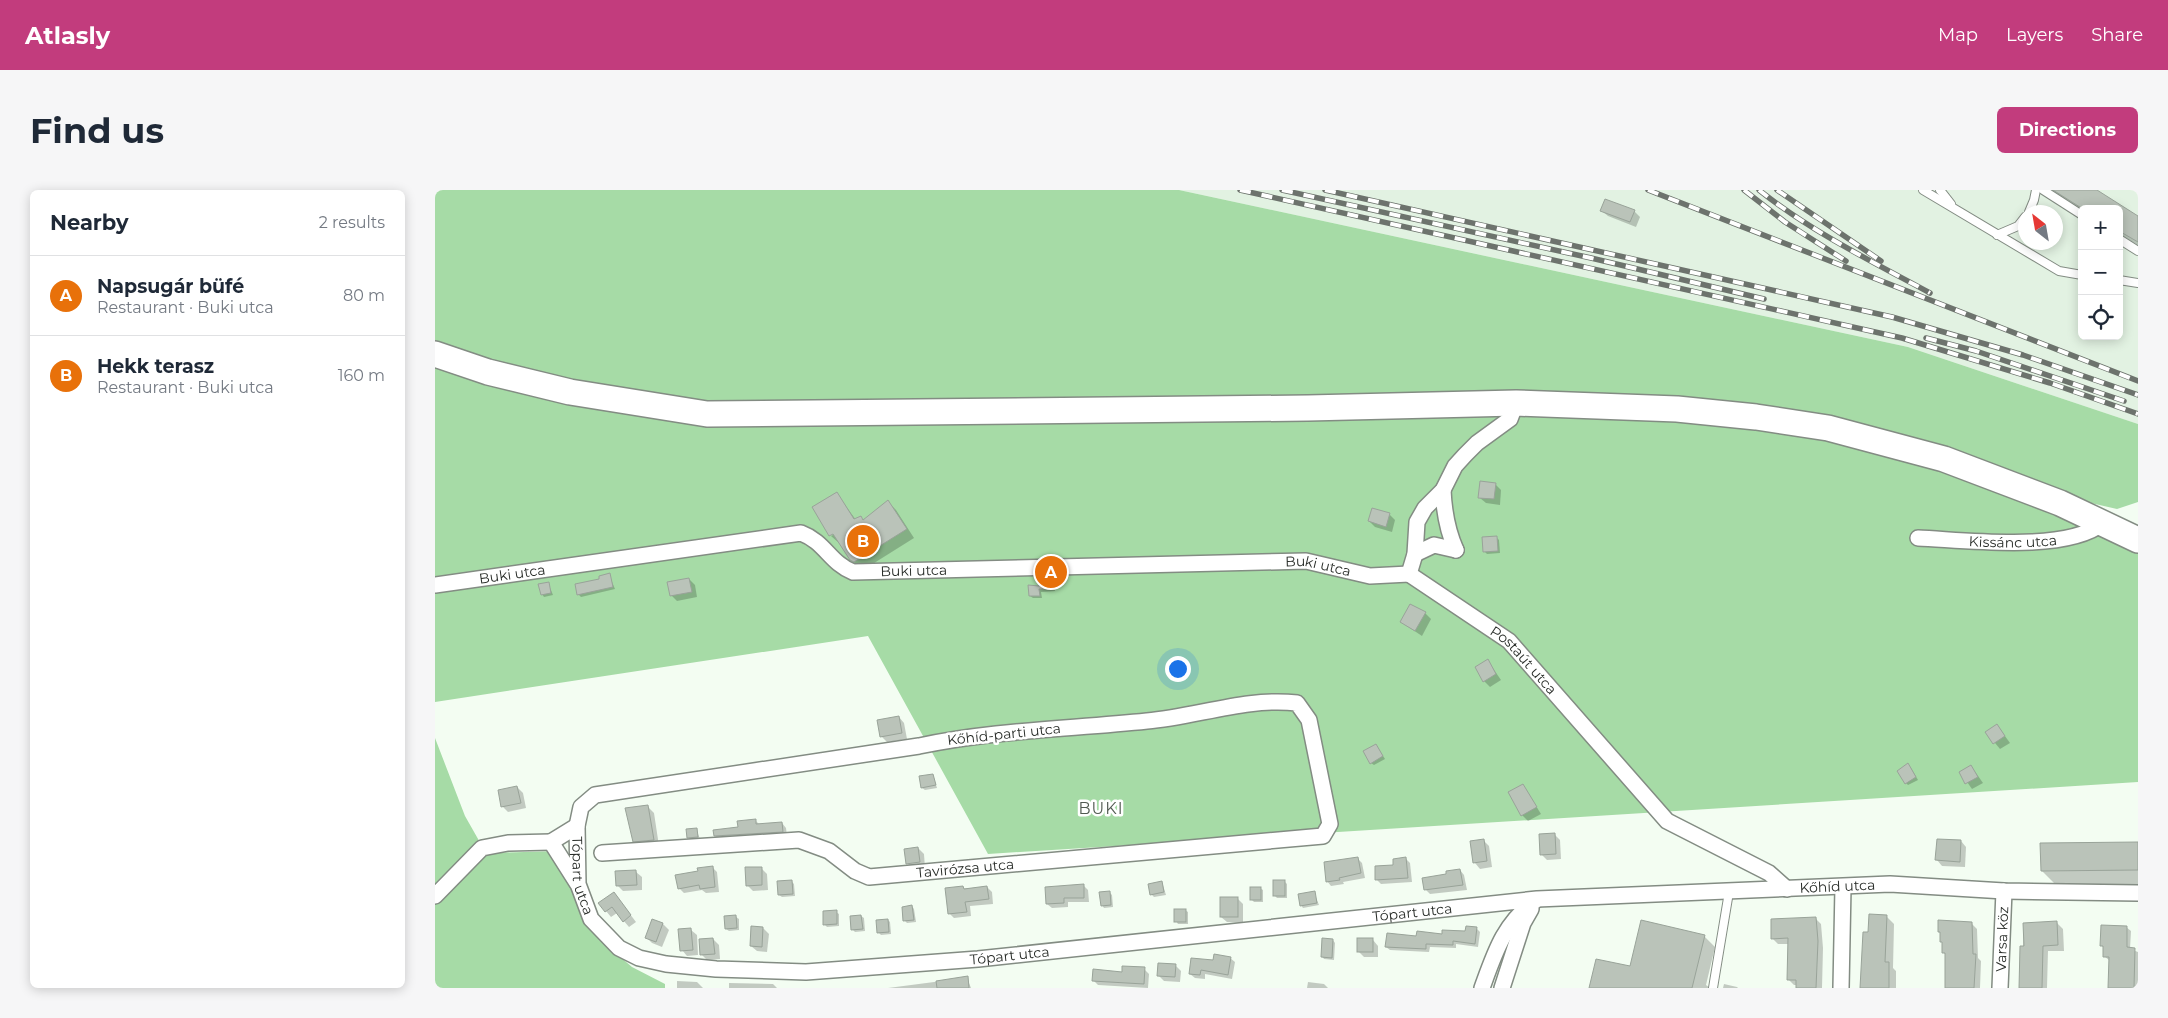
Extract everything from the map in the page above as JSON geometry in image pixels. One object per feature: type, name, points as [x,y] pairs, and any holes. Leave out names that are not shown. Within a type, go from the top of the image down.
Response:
[{"type":"main road","points":[[435,354],[488,372],[570,392],[707,414],[1309,408],[1516,403],[1677,409],[1787,420],[1828,428],[1969,467],[2103,522],[2138,540]]},
{"type":"street","points":[[1409,574],[1415,554],[1417,522],[1425,508],[1443,490],[1455,466],[1465,455],[1477,443],[1510,419],[1516,403]]},
{"type":"street","points":[[1415,554],[1434,545],[1456,550],[1447,527],[1443,490]]},
{"type":"street","name":"Kissánc utca","points":[[1918,538],[2008,542],[2066,539],[2093,531],[2103,522]]},
{"type":"street","name":"Buki utca","points":[[435,585],[801,533],[815,538],[841,567],[853,572],[1306,561],[1370,576],[1409,574]]},
{"type":"street","name":"Postaút utca","points":[[1409,574],[1509,642],[1667,821],[1769,873],[1787,889]]},
{"type":"street","name":"Kőhíd-parti utca","points":[[577,826],[581,807],[595,795],[919,746],[966,736],[1148,721],[1276,701],[1297,703],[1309,720],[1330,824]]},
{"type":"street","name":"Tavirózsa utca","points":[[602,853],[799,840],[829,851],[855,871],[869,877],[1323,836],[1330,824]]},
{"type":"street","points":[[435,896],[482,848],[508,843],[551,842],[577,826]]},
{"type":"street","name":"Tópart utca","points":[[577,826],[578,884],[591,919],[619,948],[639,958],[666,964],[716,969],[806,972],[978,959],[1537,899]]},
{"type":"street","points":[[551,842],[578,884]]},
{"type":"street","name":"Kőhíd utca","points":[[1537,899],[1890,884],[2004,891],[2138,893]]},
{"type":"street","points":[[1841,988],[1843,887]]},
{"type":"street","name":"Varsa köz","points":[[2000,988],[2004,891]]},
{"type":"street","points":[[1482,988],[1507,928],[1520,912],[1537,899]]},
{"type":"street","points":[[1502,988],[1523,923],[1537,899]]},
{"type":"lane","points":[[1923,190],[2059,271],[2078,274]]},
{"type":"lane","points":[[1940,190],[1955,209]]},
{"type":"lane","points":[[2032,205],[2036,190]]},
{"type":"lane","points":[[2043,190],[2078,212]]},
{"type":"lane","points":[[1997,235],[2018,226]]},
{"type":"lane","points":[[2123,242],[2138,251]]},
{"type":"lane","points":[[2123,281],[2138,283]]},
{"type":"lane","points":[[1713,988],[1729,892]]},
{"type":"shaded area","points":[[1179,190],[2138,190],[2138,424],[1908,347]]},
{"type":"green space","points":[[435,190],[1179,190],[1908,347],[2138,424],[2138,502],[2117,509],[2082,501],[2138,551],[2138,782],[988,854],[868,636],[435,702]]},
{"type":"green space","points":[[435,738],[465,816],[486,853],[557,851],[612,950],[632,967],[665,984],[665,988],[435,988]]},
{"type":"building","points":[[2053,190],[2097,190],[2121,205],[2078,205]]},
{"type":"building","points":[[1605,199],[1635,210],[1630,222],[1600,211]]},
{"type":"building","points":[[2123,206],[2138,216],[2138,242],[2123,233]]},
{"type":"building","points":[[1480,481],[1496,483],[1494,499],[1478,498]]},
{"type":"building","points":[[837,492],[854,519],[861,516],[863,520],[888,500],[907,529],[854,562],[850,560],[833,534],[829,536],[812,507]]},
{"type":"building","points":[[1372,508],[1390,513],[1386,527],[1368,521]]},
{"type":"building","points":[[1497,536],[1498,551],[1483,552],[1482,537]]},
{"type":"building","points":[[610,573],[613,587],[577,595],[575,584],[599,579],[599,576]]},
{"type":"building","points":[[1052,577],[1053,589],[1039,589],[1040,596],[1029,596],[1028,585],[1039,586],[1039,578]]},
{"type":"building","points":[[689,578],[692,592],[670,596],[667,582]]},
{"type":"building","points":[[549,582],[551,593],[541,595],[538,584]]},
{"type":"building","points":[[1410,604],[1426,612],[1415,631],[1400,622]]},
{"type":"building","points":[[1488,659],[1496,674],[1483,682],[1475,667]]},
{"type":"building","points":[[899,716],[902,733],[880,737],[877,720]]},
{"type":"building","points":[[1997,724],[2005,736],[1993,744],[1985,732]]},
{"type":"building","points":[[1376,744],[1383,756],[1370,764],[1363,751]]},
{"type":"building","points":[[1908,763],[1916,777],[1905,784],[1897,771]]},
{"type":"building","points":[[1971,765],[1978,777],[1965,784],[1959,772]]},
{"type":"building","points":[[933,774],[936,785],[921,788],[919,776]]},
{"type":"building","points":[[1523,784],[1537,807],[1521,816],[1508,792]]},
{"type":"building","points":[[517,786],[521,803],[501,807],[498,790]]},
{"type":"building","points":[[648,805],[654,840],[633,842],[625,808]]},
{"type":"building","points":[[756,819],[756,824],[782,822],[783,832],[714,836],[713,830],[738,827],[737,821]]},
{"type":"building","points":[[697,828],[698,837],[687,838],[686,829]]},
{"type":"building","points":[[1555,833],[1556,854],[1540,855],[1539,834]]},
{"type":"building","points":[[1484,839],[1487,861],[1473,863],[1470,841]]},
{"type":"building","points":[[1937,839],[1961,840],[1960,862],[1935,860]]},
{"type":"building","points":[[2138,842],[2138,870],[2041,871],[2040,843]]},
{"type":"building","points":[[918,847],[920,862],[906,864],[904,849]]},
{"type":"building","points":[[1358,857],[1361,873],[1339,878],[1340,880],[1326,882],[1324,862]]},
{"type":"building","points":[[1406,857],[1408,878],[1375,880],[1375,866],[1393,865],[1393,859]]},
{"type":"building","points":[[713,866],[715,887],[700,889],[699,885],[678,889],[675,875],[698,871],[697,868]]},
{"type":"building","points":[[745,867],[762,867],[762,885],[746,886]]},
{"type":"building","points":[[1460,869],[1463,885],[1424,890],[1422,878],[1446,874],[1446,871]]},
{"type":"building","points":[[636,870],[637,885],[616,886],[615,871]]},
{"type":"building","points":[[792,880],[793,894],[778,895],[777,881]]},
{"type":"building","points":[[1273,880],[1285,880],[1285,896],[1273,896]]},
{"type":"building","points":[[1162,881],[1164,892],[1150,895],[1148,884]]},
{"type":"building","points":[[1084,884],[1084,898],[1064,898],[1064,903],[1046,904],[1045,887]]},
{"type":"building","points":[[963,886],[964,889],[987,886],[989,899],[965,902],[967,912],[948,914],[945,888]]},
{"type":"building","points":[[1250,887],[1261,887],[1261,900],[1250,900]]},
{"type":"building","points":[[1110,891],[1111,905],[1101,906],[1099,892]]},
{"type":"building","points":[[1315,891],[1317,903],[1300,906],[1298,894]]},
{"type":"building","points":[[614,892],[631,915],[623,922],[612,907],[605,912],[598,903]]},
{"type":"building","points":[[1220,897],[1238,897],[1238,917],[1220,917]]},
{"type":"building","points":[[912,905],[914,920],[903,921],[902,907]]},
{"type":"building","points":[[1174,909],[1186,909],[1186,922],[1174,922]]},
{"type":"building","points":[[837,910],[837,924],[823,925],[823,911]]},
{"type":"building","points":[[1869,914],[1887,915],[1885,962],[1889,962],[1889,988],[1860,988],[1863,932],[1868,932]]},
{"type":"building","points":[[736,915],[737,928],[725,929],[724,916]]},
{"type":"building","points":[[861,915],[863,929],[851,930],[850,916]]},
{"type":"building","points":[[1816,917],[1818,941],[1816,988],[1796,988],[1796,980],[1787,980],[1788,938],[1771,939],[1771,919]]},
{"type":"building","points":[[652,919],[663,923],[656,942],[645,938]]},
{"type":"building","points":[[888,919],[889,932],[877,933],[876,920]]},
{"type":"building","points":[[1641,920],[1705,935],[1692,988],[1589,988],[1596,959],[1630,966]]},
{"type":"building","points":[[1938,920],[1972,922],[1973,954],[1976,954],[1974,988],[1945,988],[1945,953],[1942,953]]},
{"type":"building","points":[[2057,921],[2058,945],[2043,946],[2042,988],[2019,988],[2020,946],[2024,946],[2023,923]]},
{"type":"building","points":[[2101,925],[2127,926],[2127,947],[2135,948],[2134,988],[2108,988],[2109,957],[2103,957],[2103,946],[2100,946]]},
{"type":"building","points":[[751,926],[763,927],[762,947],[750,946]]},
{"type":"building","points":[[1466,926],[1477,927],[1475,944],[1453,941],[1453,945],[1426,944],[1426,949],[1385,947],[1387,933],[1416,936],[1417,931],[1442,934],[1442,930],[1465,931]]},
{"type":"building","points":[[691,928],[693,950],[680,951],[678,929]]},
{"type":"building","points":[[713,938],[715,954],[700,955],[699,939]]},
{"type":"building","points":[[1322,938],[1333,939],[1332,958],[1321,957]]},
{"type":"building","points":[[1357,938],[1373,938],[1373,952],[1357,952]]},
{"type":"building","points":[[1214,954],[1231,957],[1228,975],[1201,970],[1200,975],[1189,974],[1191,958],[1213,960]]},
{"type":"building","points":[[1158,963],[1176,964],[1175,977],[1157,976]]},
{"type":"building","points":[[1122,966],[1145,967],[1144,984],[1092,981],[1093,969],[1122,972]]},
{"type":"building","points":[[968,976],[969,988],[937,988],[936,981]]},
{"type":"railway","points":[[1240,190],[1902,338],[2050,383],[2138,414]]},
{"type":"railway","points":[[1282,190],[1591,258],[1764,299]]},
{"type":"railway","points":[[1325,190],[1892,317],[2023,355],[2138,395]]},
{"type":"railway","points":[[1648,190],[2138,381]]},
{"type":"railway","points":[[1744,190],[1785,222],[1846,261]]},
{"type":"railway","points":[[1759,190],[1821,233],[1930,293]]},
{"type":"railway","points":[[1777,190],[1881,261]]},
{"type":"railway","points":[[1926,338],[1976,351],[2124,401]]},
{"type":"place","name":"Hekk terasz","points":[[863,541]]},
{"type":"place","name":"Napsugár büfé","points":[[1051,572]]},
{"type":"district","name":"BUKI","points":[[1101,808]]}]
